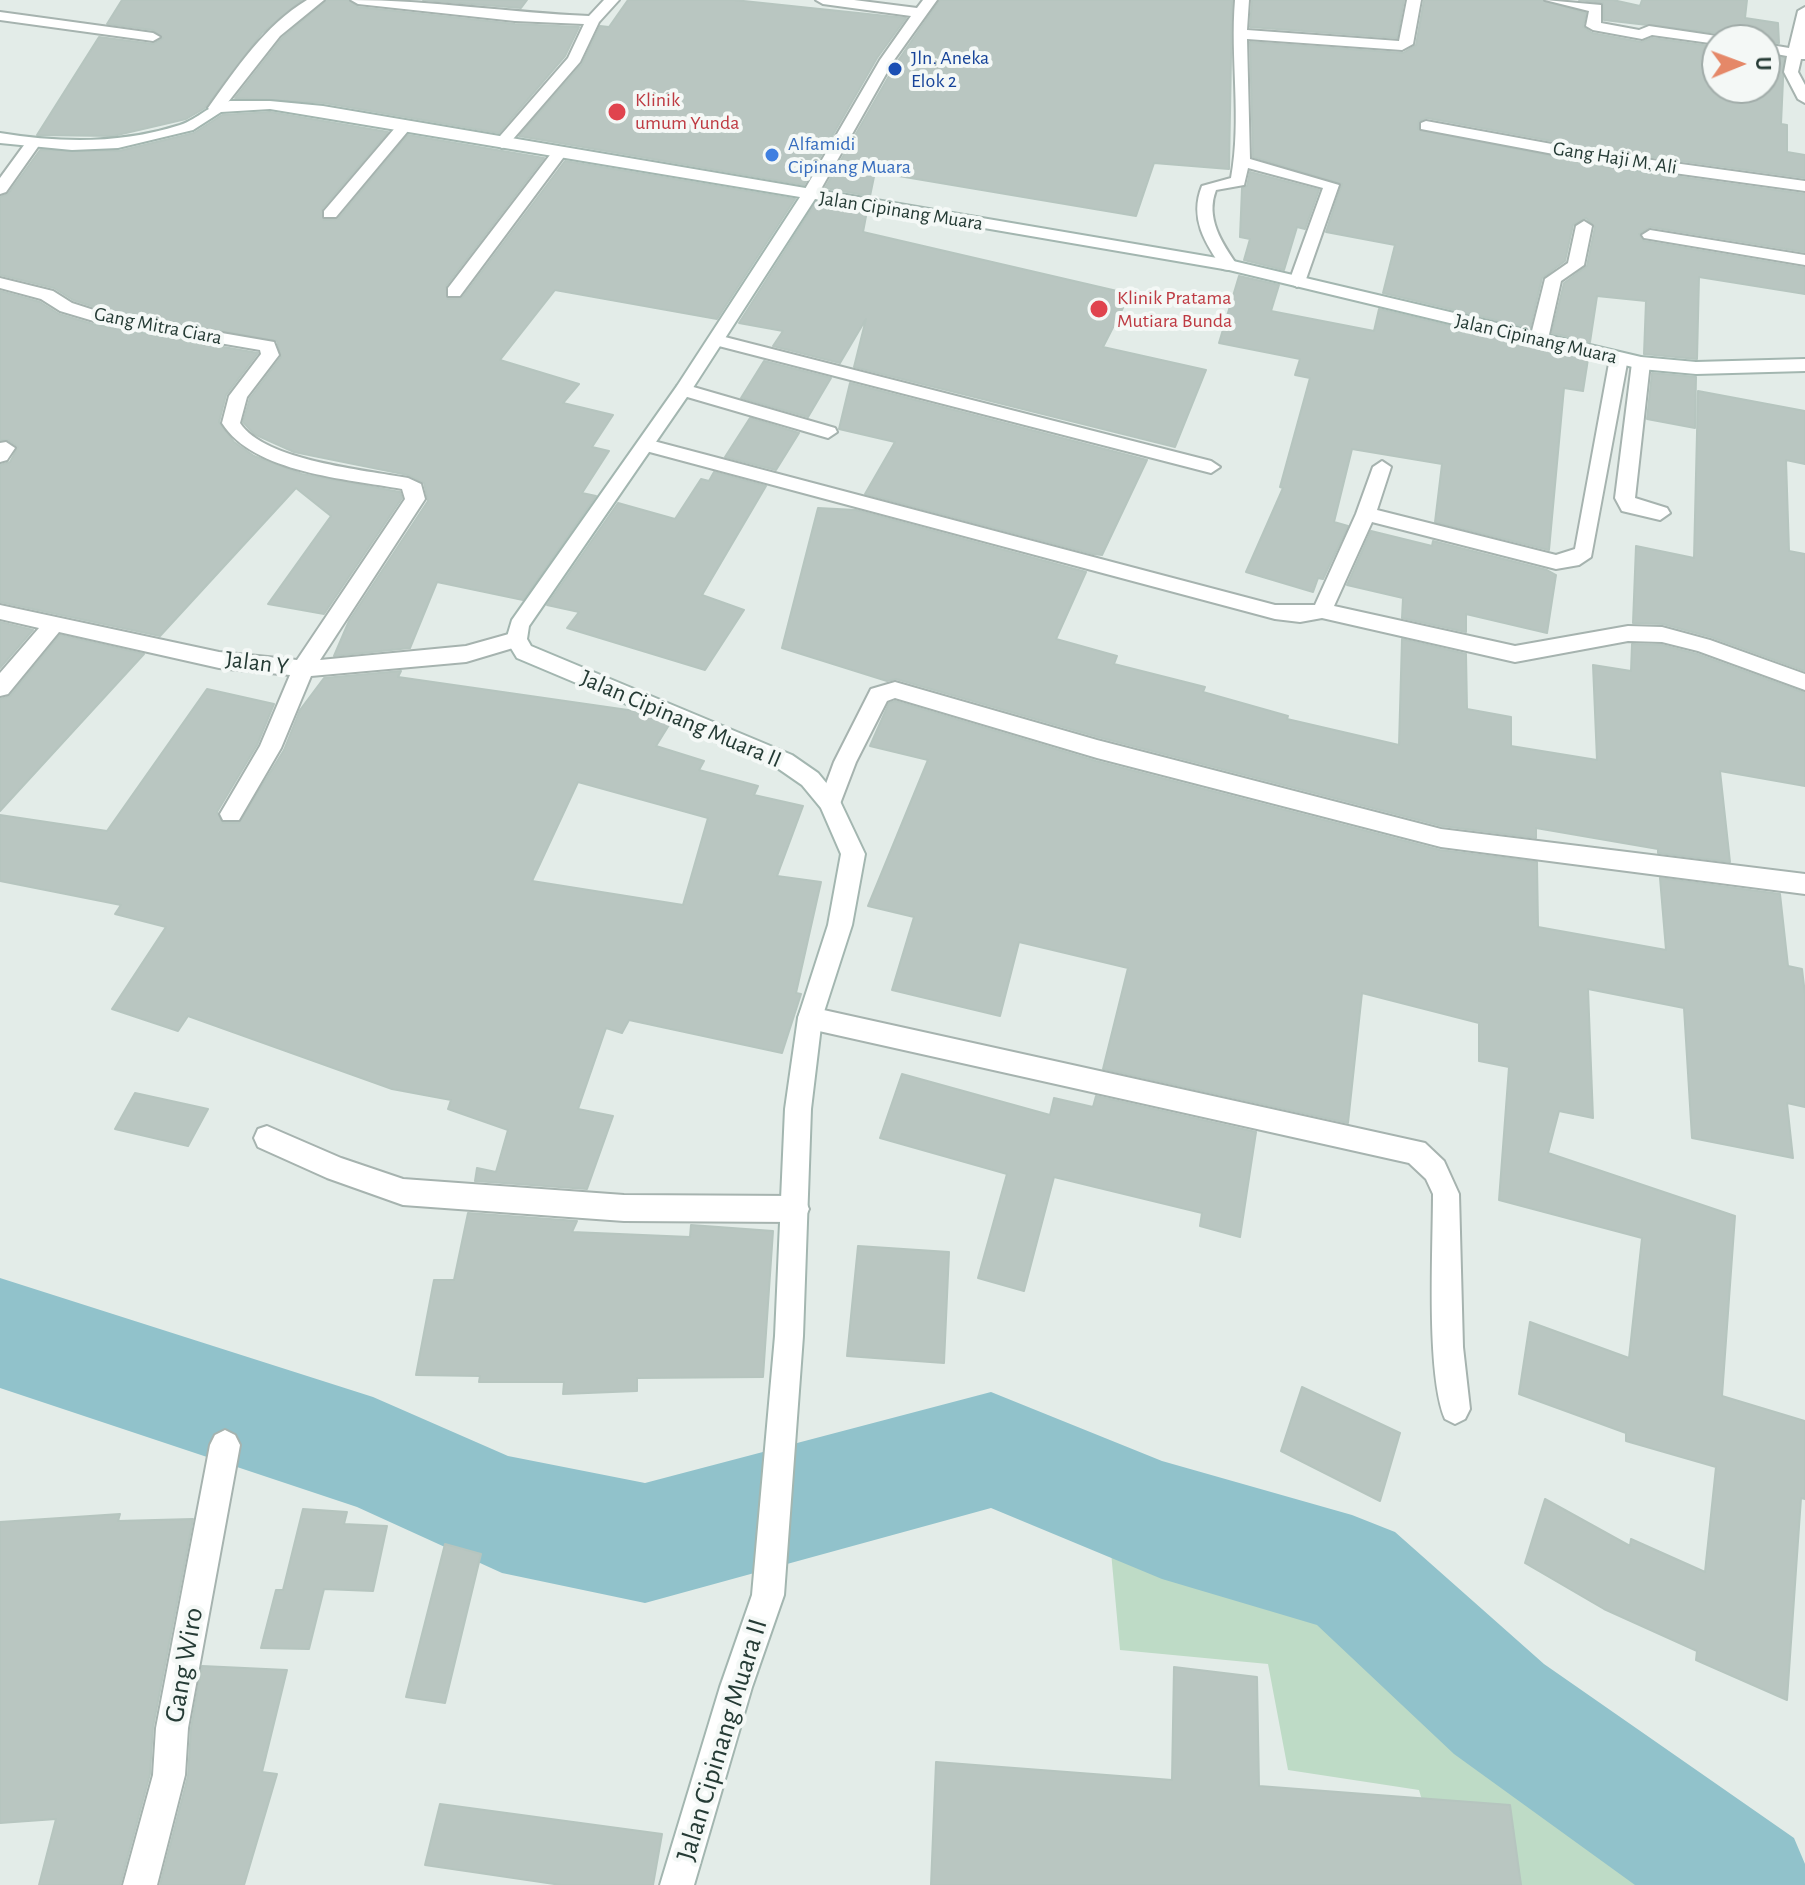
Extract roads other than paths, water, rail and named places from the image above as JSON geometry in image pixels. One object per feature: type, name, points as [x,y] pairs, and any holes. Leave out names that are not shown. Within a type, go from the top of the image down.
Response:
[{"type":"street","points":[[216,108],[240,74],[301,8],[317,0]]},
{"type":"street","points":[[358,0],[515,17],[593,20]]},
{"type":"street","points":[[502,143],[575,59],[593,20],[612,0]]},
{"type":"street","points":[[823,0],[925,6]]},
{"type":"street","points":[[1229,265],[1205,226],[1207,190],[1210,186],[1238,182],[1243,162],[1244,120],[1238,34],[1242,0]]},
{"type":"street","points":[[1238,34],[1402,46],[1406,44],[1414,0]]},
{"type":"street","points":[[1552,0],[1596,8],[1593,26],[1642,35],[1649,30],[1701,38]]},
{"type":"street","points":[[516,640],[519,625],[717,340],[809,196],[887,60],[925,6]]},
{"type":"street","points":[[1805,11],[1801,54],[1791,72],[1805,99]]},
{"type":"street","points":[[0,16],[153,37]]},
{"type":"street","points":[[1781,51],[1801,54]]},
{"type":"street","name":"Jalan Cipinang Muara","points":[[0,138],[32,144],[101,148],[151,140],[198,124],[216,108],[259,106],[323,111],[558,154],[1229,265],[1641,363],[1696,368],[1805,365]]},
{"type":"street","points":[[330,214],[405,125]]},
{"type":"street","name":"Gang Haji M. Ali","points":[[1426,126],[1601,158],[1805,186]]},
{"type":"street","points":[[0,189],[32,144]]},
{"type":"street","points":[[454,292],[558,154]]},
{"type":"street","points":[[1243,162],[1331,185],[1297,282]]},
{"type":"street","points":[[1539,339],[1552,282],[1576,265],[1584,226]]},
{"type":"street","points":[[1650,235],[1805,260]]},
{"type":"street","name":"Gang Mitra Ciara","points":[[0,283],[47,295],[66,307],[97,317],[268,346],[271,350],[233,407],[231,423],[239,439],[279,456],[408,484],[414,489],[415,499],[303,669]]},
{"type":"street","points":[[717,340],[1211,467]]},
{"type":"street","points":[[1366,514],[1556,562],[1572,560],[1584,552],[1619,358]]},
{"type":"street","points":[[1641,363],[1625,498],[1629,506],[1660,513]]},
{"type":"street","points":[[683,390],[828,432]]},
{"type":"street","points":[[646,445],[1275,612],[1300,615],[1322,611],[1515,654],[1543,654],[1646,633],[1678,639],[1805,682]]},
{"type":"street","points":[[1322,611],[1366,514],[1382,467]]},
{"type":"street","name":"Jalan Y","points":[[0,612],[219,660],[303,669],[466,654],[516,640]]},
{"type":"street","points":[[0,688],[53,625]]},
{"type":"street","name":"Jalan Cipinang Muara II","points":[[516,640],[524,652],[784,761],[810,779],[830,803],[853,854],[840,925],[810,1018],[798,1109],[789,1336],[768,1595],[736,1687],[677,1885]]},
{"type":"street","points":[[231,814],[270,748],[303,669]]},
{"type":"street","points":[[830,803],[845,762],[879,695],[895,690],[1097,749],[1441,838],[1805,884]]},
{"type":"street","points":[[810,1018],[1416,1152],[1435,1170],[1446,1194],[1449,1347],[1455,1409]]},
{"type":"street","points":[[267,1138],[336,1169],[403,1192],[624,1208],[796,1209]]},
{"type":"street","name":"Gang Wiro","points":[[140,1885],[169,1775],[172,1728],[225,1445]]},
{"type":"waterway","points":[[0,1333],[373,1455],[502,1514],[645,1543],[991,1450],[1162,1520],[1352,1575],[1499,1709],[1747,1885]]},
{"type":"place","name":"Jln. Aneka Elok 2","points":[[895,69]]},
{"type":"place","name":"Klinik umum Yunda","points":[[617,112]]},
{"type":"place","name":"Alfamidi Cipinang Muara","points":[[772,155]]},
{"type":"place","name":"Klinik Pratama Mutiara Bunda","points":[[1099,309]]}]
